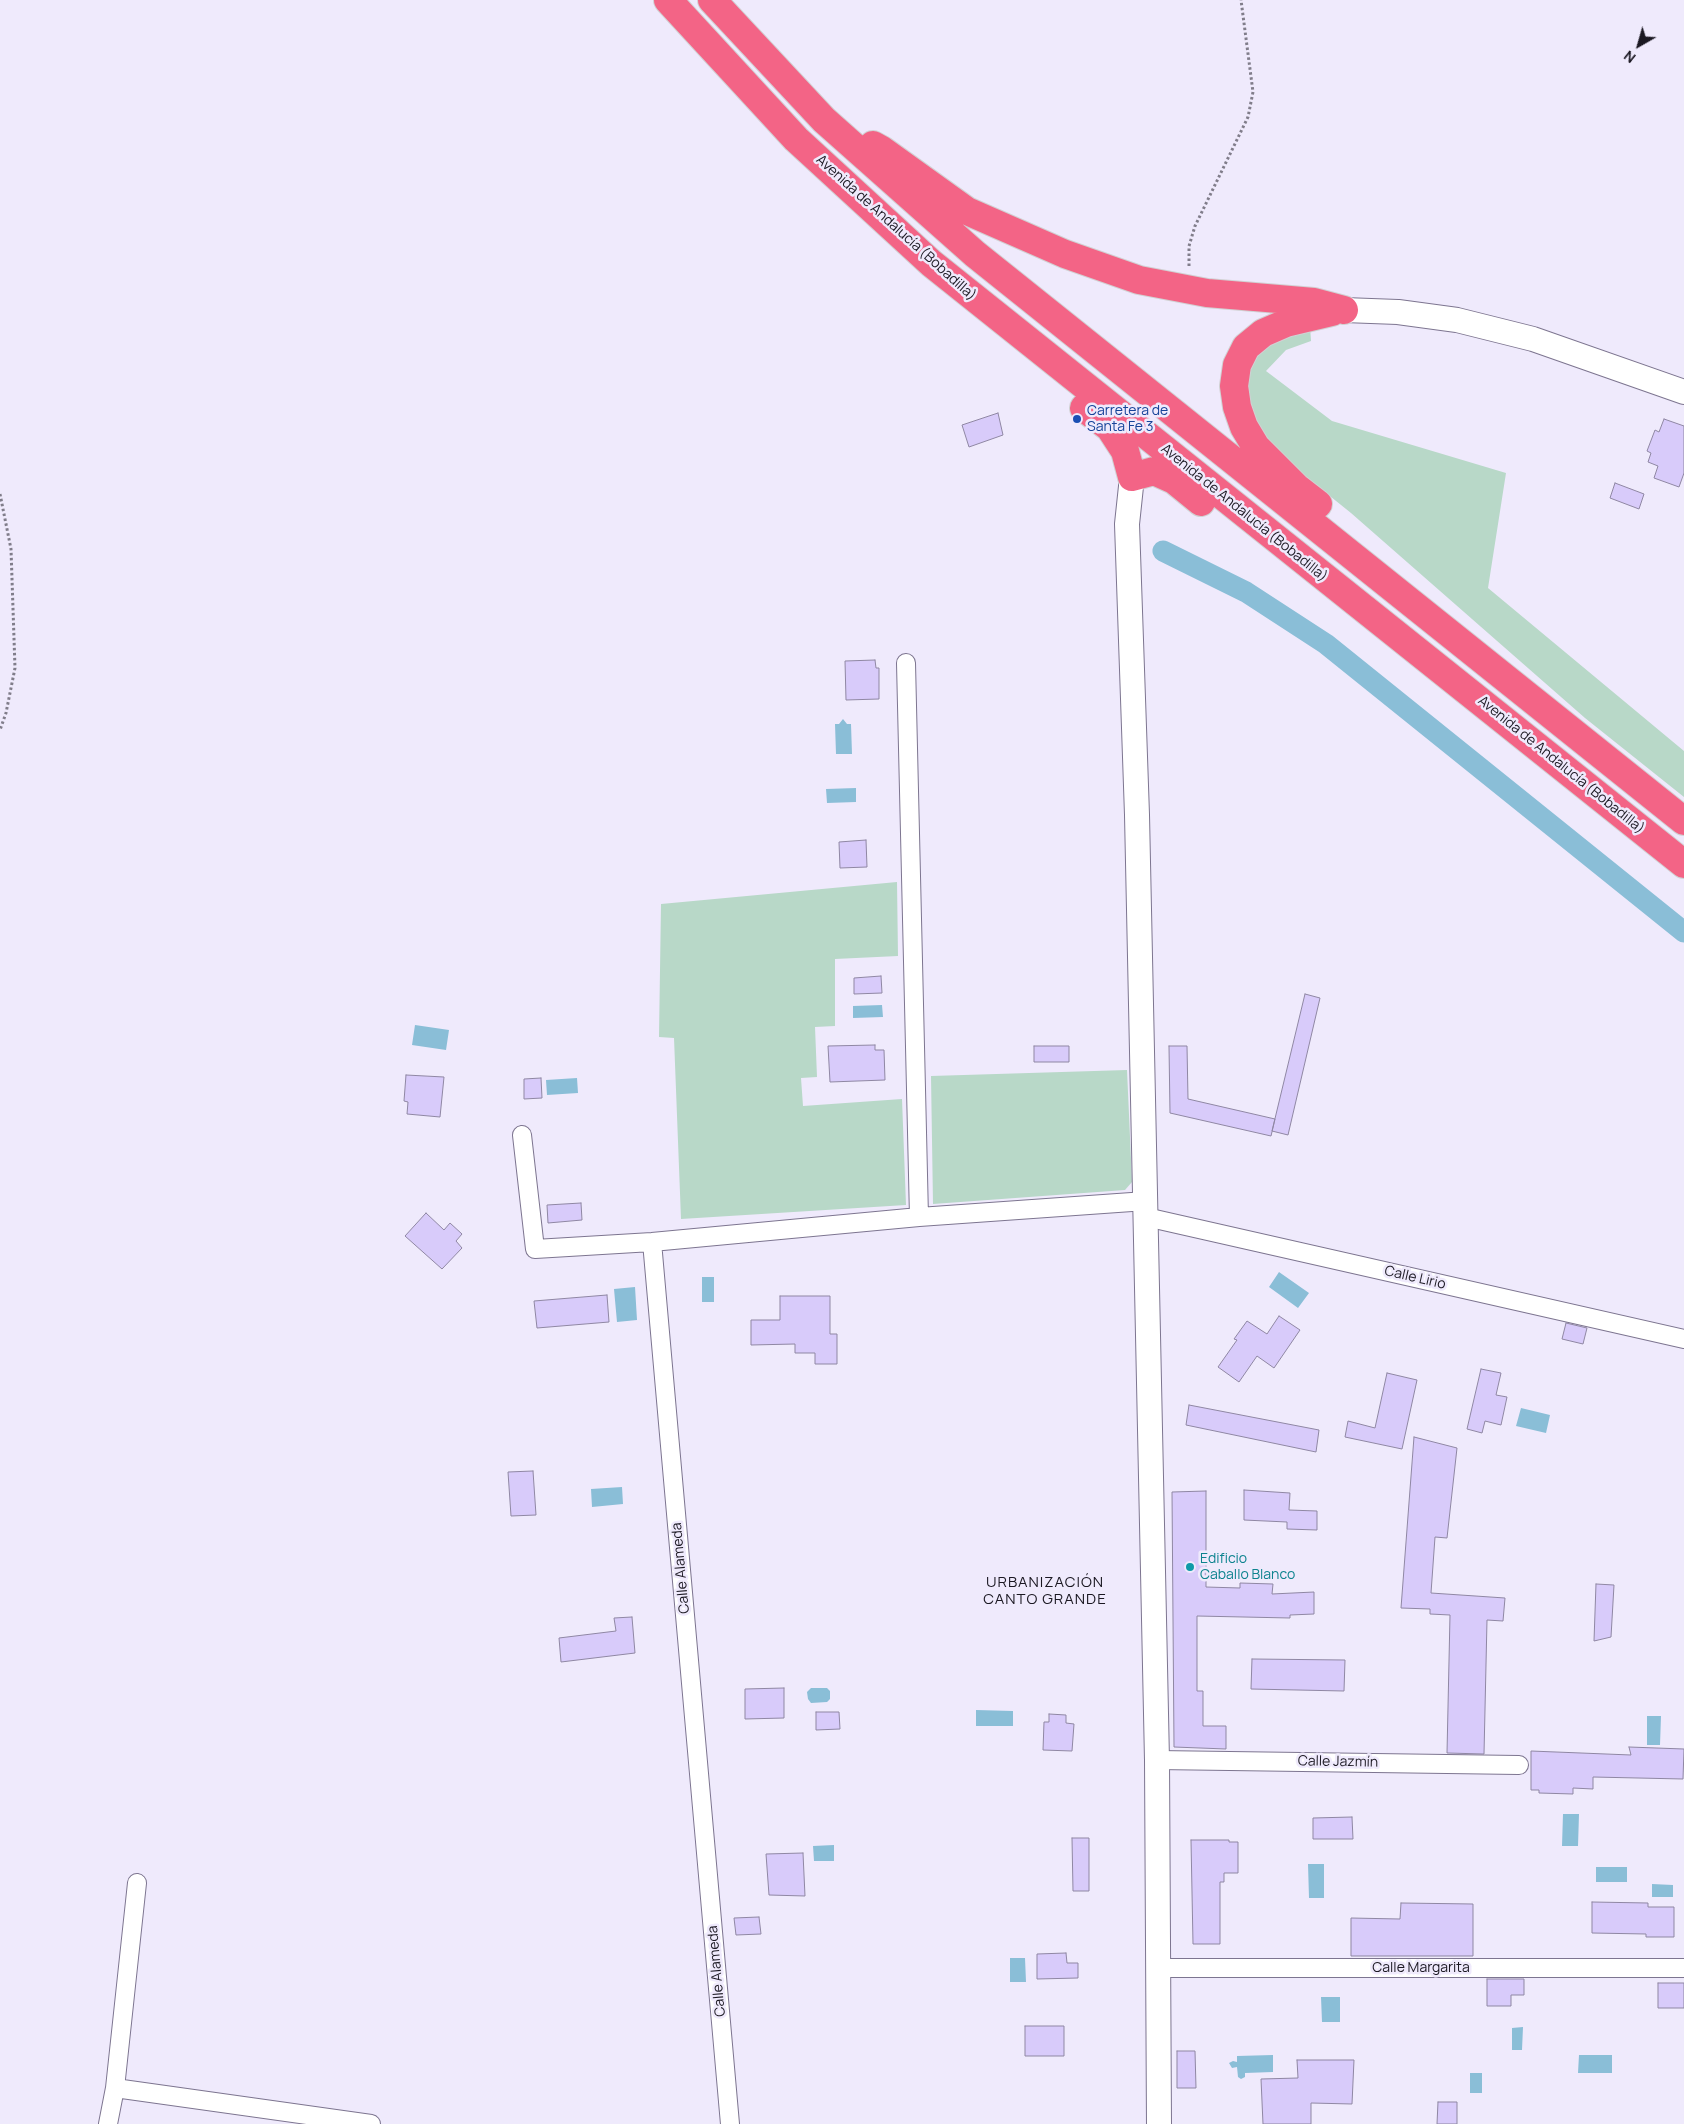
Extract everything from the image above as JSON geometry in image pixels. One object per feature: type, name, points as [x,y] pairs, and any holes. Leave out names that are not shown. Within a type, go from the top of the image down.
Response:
[{"type":"highway","name":"Avenida de Andalucía (Bobadilla)","points":[[668,0],[796,139],[931,263],[1684,864]]},
{"type":"highway","points":[[712,0],[824,120],[975,254],[1684,821]]},
{"type":"highway","points":[[824,120],[882,150],[967,211],[1065,254],[1139,280],[1207,293],[1314,302],[1344,310]]},
{"type":"highway","points":[[1344,310],[1310,316],[1286,323],[1263,334],[1246,347],[1237,365],[1234,386],[1239,413],[1256,447],[1296,487],[1326,510],[1377,575]]},
{"type":"highway","points":[[997,315],[1029,363],[1110,428],[1125,451],[1132,477],[1154,471],[1174,480],[1421,677],[1472,694]]},
{"type":"street","points":[[1344,310],[1398,312],[1457,320],[1532,339],[1684,392]]},
{"type":"street","points":[[1132,477],[1127,524],[1137,815],[1146,1209],[1157,1760],[1159,2124]]},
{"type":"street","points":[[906,663],[919,1217]]},
{"type":"street","points":[[522,1135],[535,1249],[652,1242]]},
{"type":"street","name":"Calle Lirio","points":[[652,1242],[919,1217],[1146,1209],[1684,1339]]},
{"type":"street","name":"Calle Alameda","points":[[652,1242],[730,2124]]},
{"type":"street","name":"Calle Jazmín","points":[[1157,1760],[1519,1765]]},
{"type":"street","points":[[108,2124],[115,2088],[136,1883]]},
{"type":"street","name":"Calle Margarita","points":[[1158,1968],[1684,1968]]},
{"type":"street","points":[[115,2088],[371,2124]]},
{"type":"path","points":[[1188,289],[1189,246],[1194,226],[1248,117],[1253,92],[1241,0]]},
{"type":"path","points":[[0,494],[11,549],[14,668],[6,713],[0,730]]},
{"type":"green space","points":[[1310,325],[1311,341],[1286,350],[1266,371],[1332,421],[1506,473],[1488,588],[1684,751],[1684,797],[1585,718],[1351,513],[1285,460],[1255,425],[1245,399],[1248,372],[1254,357],[1273,341]]},
{"type":"green space","points":[[897,882],[898,956],[835,959],[835,1026],[815,1027],[817,1077],[801,1078],[803,1106],[902,1099],[906,1205],[681,1219],[674,1038],[659,1037],[661,904]]},
{"type":"green space","points":[[1127,1070],[1132,1182],[1125,1190],[933,1204],[931,1076]]},
{"type":"water","points":[[843,719],[847,724],[851,724],[852,754],[836,754],[835,724],[839,724]]},
{"type":"water","points":[[856,788],[856,802],[827,803],[826,789]]},
{"type":"water","points":[[882,1005],[883,1017],[853,1018],[853,1006]]},
{"type":"water","points":[[415,1025],[449,1030],[446,1050],[412,1045]]},
{"type":"water","points":[[577,1078],[578,1093],[547,1095],[546,1080]]},
{"type":"water","points":[[1279,1272],[1309,1293],[1298,1308],[1269,1287]]},
{"type":"water","points":[[702,1277],[714,1277],[714,1302],[702,1302]]},
{"type":"water","points":[[635,1287],[637,1320],[617,1322],[614,1289]]},
{"type":"water","points":[[1521,1408],[1550,1415],[1546,1433],[1516,1426]]},
{"type":"water","points":[[622,1487],[623,1504],[592,1507],[591,1489]]},
{"type":"water","points":[[811,1688],[827,1688],[830,1691],[830,1699],[827,1702],[811,1703],[807,1692]]},
{"type":"water","points":[[976,1710],[1013,1711],[1013,1726],[976,1726]]},
{"type":"water","points":[[1647,1716],[1661,1716],[1660,1745],[1647,1745]]},
{"type":"water","points":[[1563,1814],[1579,1814],[1578,1846],[1562,1846]]},
{"type":"water","points":[[834,1845],[834,1861],[814,1861],[813,1846]]},
{"type":"water","points":[[1308,1864],[1324,1864],[1324,1898],[1309,1898]]},
{"type":"water","points":[[1596,1867],[1627,1867],[1627,1882],[1596,1882]]},
{"type":"water","points":[[1652,1884],[1673,1885],[1673,1897],[1652,1897]]},
{"type":"water","points":[[1010,1958],[1025,1958],[1026,1982],[1010,1982]]},
{"type":"water","points":[[1321,1997],[1340,1997],[1340,2022],[1322,2022]]},
{"type":"water","points":[[1523,2027],[1522,2050],[1512,2050],[1512,2028]]},
{"type":"water","points":[[1273,2055],[1273,2072],[1245,2073],[1245,2077],[1241,2079],[1238,2077],[1237,2067],[1232,2068],[1229,2063],[1237,2062],[1237,2056]]},
{"type":"water","points":[[1579,2055],[1612,2055],[1612,2073],[1578,2073]]},
{"type":"water","points":[[1470,2073],[1482,2073],[1482,2093],[1470,2093]]},
{"type":"building","points":[[998,413],[1003,435],[969,447],[962,425]]},
{"type":"building","points":[[1664,419],[1684,426],[1684,473],[1679,487],[1654,478],[1658,466],[1648,462],[1651,453],[1647,451],[1655,430],[1659,432]]},
{"type":"building","points":[[1615,483],[1644,494],[1639,509],[1610,498]]},
{"type":"building","points":[[875,660],[876,668],[879,668],[879,699],[846,700],[845,661]]},
{"type":"building","points":[[866,840],[867,867],[840,868],[839,842]]},
{"type":"building","points":[[881,976],[882,993],[854,994],[854,978]]},
{"type":"building","points":[[1305,994],[1320,998],[1288,1135],[1272,1131]]},
{"type":"building","points":[[875,1045],[875,1050],[884,1050],[885,1080],[830,1082],[828,1046]]},
{"type":"building","points":[[1034,1046],[1069,1046],[1069,1062],[1034,1062]]},
{"type":"building","points":[[1169,1046],[1187,1046],[1188,1099],[1275,1119],[1271,1136],[1170,1113]]},
{"type":"building","points":[[406,1075],[444,1077],[440,1117],[407,1114],[408,1102],[404,1101]]},
{"type":"building","points":[[541,1078],[542,1098],[524,1099],[524,1079]]},
{"type":"building","points":[[581,1203],[582,1220],[548,1223],[547,1205]]},
{"type":"building","points":[[426,1213],[444,1230],[450,1223],[462,1234],[456,1241],[462,1248],[442,1269],[405,1236]]},
{"type":"building","points":[[607,1295],[609,1322],[537,1328],[534,1301]]},
{"type":"building","points":[[780,1296],[830,1296],[830,1334],[837,1334],[837,1364],[815,1364],[815,1353],[795,1353],[795,1344],[751,1345],[751,1320],[780,1320]]},
{"type":"building","points":[[1279,1316],[1300,1330],[1274,1368],[1257,1356],[1239,1382],[1218,1367],[1237,1340],[1234,1339],[1247,1321],[1267,1334]]},
{"type":"building","points":[[1566,1323],[1587,1328],[1583,1344],[1562,1339]]},
{"type":"building","points":[[1481,1369],[1501,1373],[1496,1395],[1507,1397],[1501,1425],[1485,1421],[1482,1433],[1467,1429]]},
{"type":"building","points":[[1387,1373],[1417,1380],[1402,1449],[1345,1437],[1348,1421],[1375,1428]]},
{"type":"building","points":[[1189,1405],[1319,1430],[1316,1452],[1186,1425]]},
{"type":"building","points":[[1414,1437],[1457,1448],[1447,1538],[1435,1537],[1431,1593],[1505,1598],[1503,1621],[1487,1620],[1484,1754],[1447,1753],[1450,1615],[1430,1614],[1430,1609],[1401,1608]]},
{"type":"building","points":[[533,1471],[536,1515],[511,1516],[508,1472]]},
{"type":"building","points":[[1244,1490],[1290,1493],[1289,1510],[1317,1511],[1317,1530],[1287,1529],[1287,1522],[1244,1520]]},
{"type":"building","points":[[1206,1491],[1206,1587],[1240,1588],[1240,1583],[1273,1584],[1272,1594],[1314,1592],[1314,1614],[1290,1615],[1290,1618],[1197,1616],[1197,1691],[1203,1691],[1203,1726],[1226,1726],[1226,1749],[1174,1747],[1172,1492]]},
{"type":"building","points":[[1596,1584],[1614,1585],[1611,1637],[1594,1641]]},
{"type":"building","points":[[632,1617],[635,1653],[561,1662],[559,1638],[616,1631],[614,1618]]},
{"type":"building","points":[[1252,1659],[1345,1660],[1344,1691],[1251,1689]]},
{"type":"building","points":[[784,1688],[784,1718],[745,1719],[745,1689]]},
{"type":"building","points":[[816,1712],[839,1712],[840,1729],[816,1730]]},
{"type":"building","points":[[1049,1714],[1066,1715],[1066,1723],[1074,1724],[1072,1751],[1043,1750],[1044,1722],[1049,1722]]},
{"type":"building","points":[[1629,1747],[1684,1749],[1683,1779],[1593,1777],[1593,1789],[1573,1788],[1573,1794],[1539,1793],[1539,1790],[1531,1790],[1531,1751],[1631,1755]]},
{"type":"building","points":[[1352,1817],[1353,1839],[1313,1839],[1313,1818]]},
{"type":"building","points":[[1072,1838],[1089,1838],[1089,1891],[1073,1891]]},
{"type":"building","points":[[1191,1840],[1229,1840],[1229,1842],[1238,1842],[1238,1873],[1224,1873],[1224,1882],[1220,1882],[1220,1944],[1193,1944]]},
{"type":"building","points":[[803,1853],[805,1896],[769,1895],[766,1854]]},
{"type":"building","points":[[1592,1902],[1648,1903],[1648,1907],[1674,1907],[1674,1937],[1646,1937],[1646,1934],[1592,1933]]},
{"type":"building","points":[[1401,1903],[1473,1904],[1473,1956],[1351,1956],[1351,1918],[1400,1919]]},
{"type":"building","points":[[759,1917],[761,1934],[736,1935],[734,1918]]},
{"type":"building","points":[[1066,1953],[1067,1963],[1078,1963],[1078,1978],[1037,1979],[1037,1954]]},
{"type":"building","points":[[1487,1979],[1524,1979],[1524,1995],[1511,1995],[1511,2006],[1487,2006]]},
{"type":"building","points":[[1658,1983],[1684,1983],[1684,2008],[1658,2008]]},
{"type":"building","points":[[1025,2026],[1064,2026],[1064,2056],[1025,2056]]},
{"type":"building","points":[[1177,2051],[1195,2051],[1196,2088],[1177,2088]]},
{"type":"building","points":[[1297,2060],[1354,2060],[1352,2104],[1311,2103],[1311,2124],[1263,2124],[1261,2079],[1298,2078]]},
{"type":"building","points":[[1438,2102],[1457,2102],[1457,2124],[1437,2124]]},
{"type":"waterway","points":[[1163,551],[1246,592],[1326,644],[1684,932]]},
{"type":"place","name":"Carretera de Santa Fe 3","points":[[1077,419]]},
{"type":"place","name":"Edificio Caballo Blanco","points":[[1190,1567]]},
{"type":"district","name":"URBANIZACIÓN CANTO GRANDE","points":[[1045,1592]]}]
